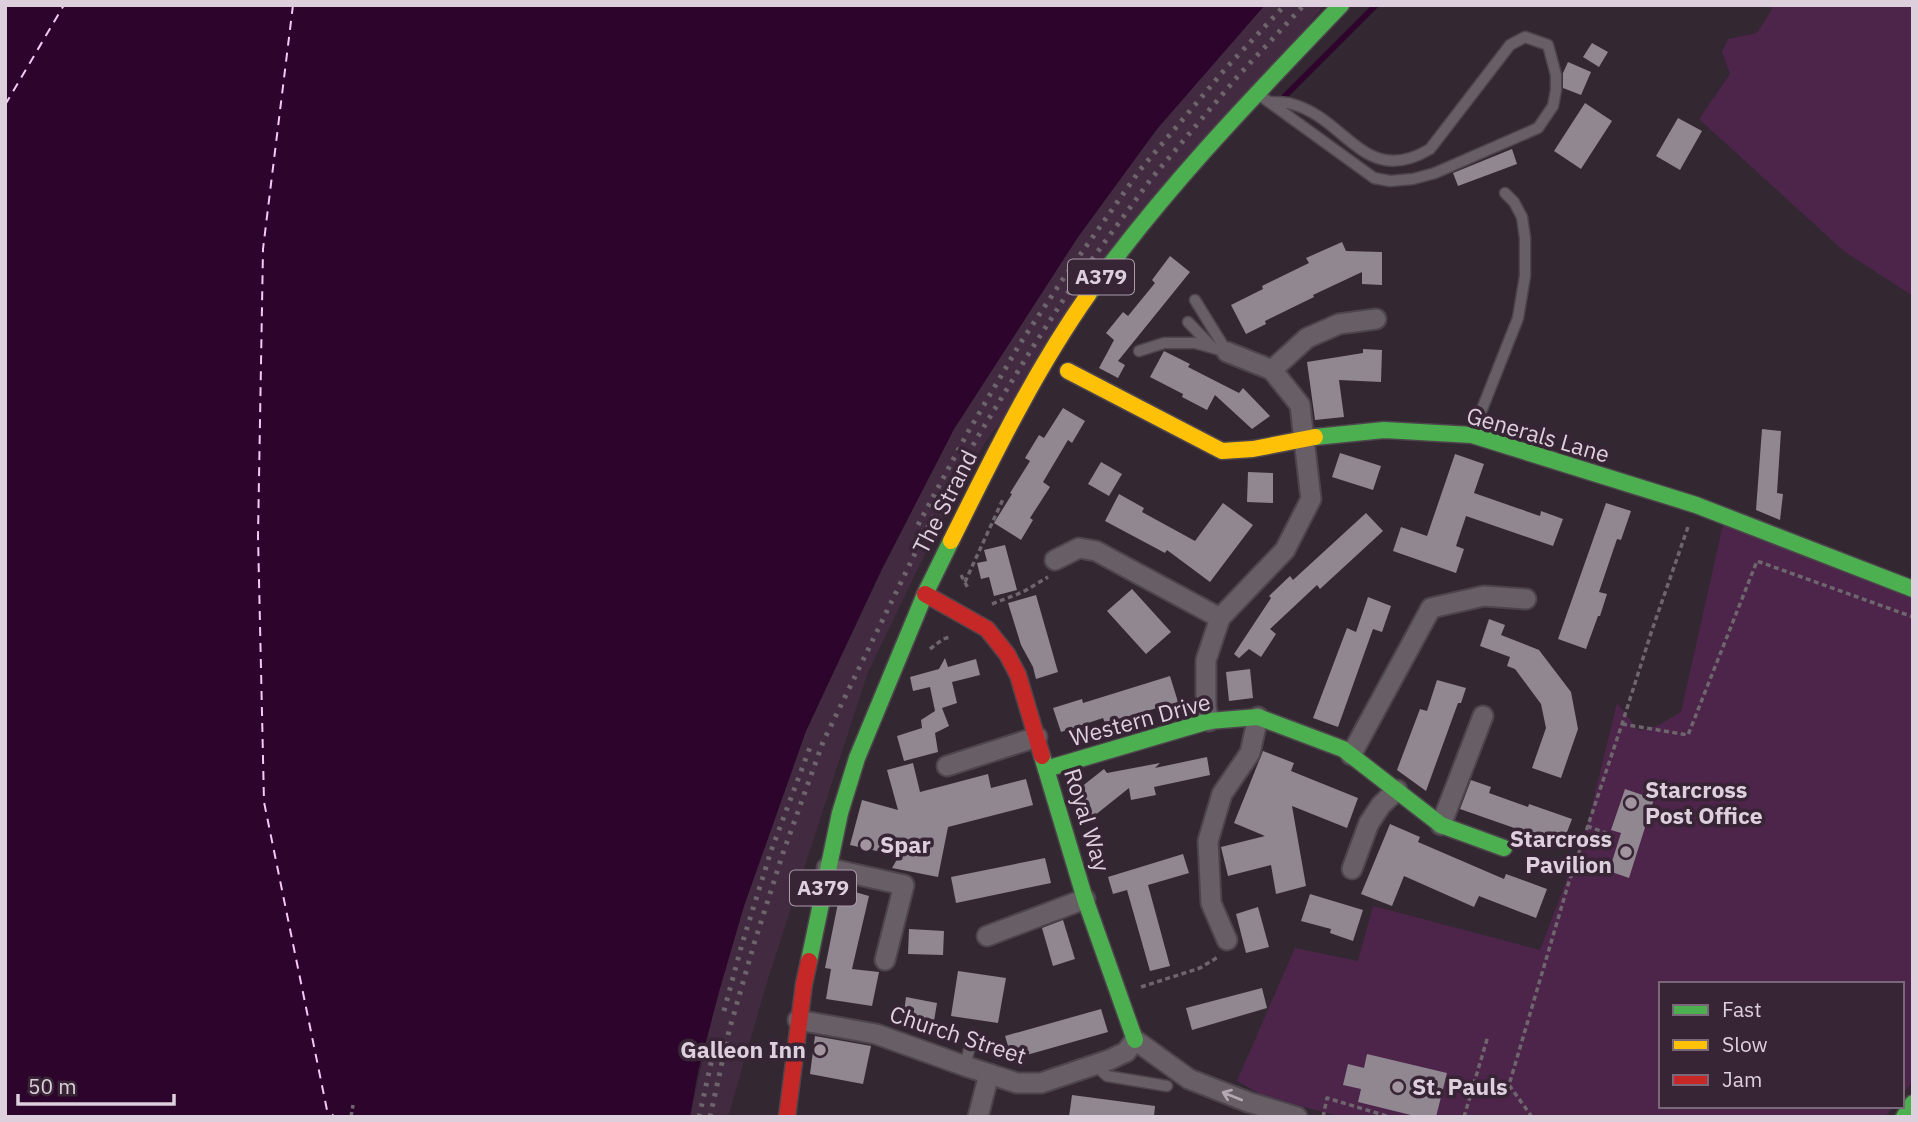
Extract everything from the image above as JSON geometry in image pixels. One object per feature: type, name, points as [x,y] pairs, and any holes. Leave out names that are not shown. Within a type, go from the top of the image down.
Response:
[{"type":"street","name":"The Strand","points":[[788,1117],[798,1020],[840,813],[857,758],[925,594],[1022,400],[1072,318],[1116,256],[1172,186],[1341,5]]},
{"type":"street","points":[[1272,370],[1307,338],[1339,324],[1376,319]]},
{"type":"street","points":[[1209,721],[1206,707],[1206,660],[1220,618],[1284,550],[1311,499],[1300,405],[1272,370],[1220,350]]},
{"type":"street","name":"Generals Lane","points":[[1068,371],[1222,451],[1253,449],[1304,438],[1384,430],[1472,435],[1696,505],[1913,589]]},
{"type":"street","points":[[1055,560],[1079,548],[1096,551],[1220,618]]},
{"type":"street","name":"Royal Way","points":[[925,594],[987,629],[1007,654],[1018,675],[1085,899],[1135,1040]]},
{"type":"street","points":[[1351,755],[1431,608],[1484,596],[1526,599]]},
{"type":"street","points":[[1441,825],[1483,716]]},
{"type":"street","points":[[1227,940],[1211,903],[1208,841],[1222,794],[1250,753],[1258,717]]},
{"type":"street","name":"Western Drive","points":[[1046,769],[1209,721],[1258,717],[1343,748],[1441,825],[1504,848]]},
{"type":"street","points":[[947,766],[1037,737]]},
{"type":"street","points":[[1352,869],[1369,823],[1381,805],[1397,790]]},
{"type":"street","points":[[827,868],[904,885],[885,960]]},
{"type":"street","name":"Royal Way","points":[[987,936],[1085,899]]},
{"type":"street","name":"Church Street","points":[[798,1020],[876,1034],[1017,1083],[1041,1083],[1095,1065],[1126,1052],[1135,1040]]},
{"type":"street","points":[[1135,1040],[1189,1079],[1248,1102],[1297,1117]]},
{"type":"street","points":[[978,1117],[989,1074]]},
{"type":"street","points":[[1904,1117],[1913,1103]]},
{"type":"lane","points":[[1256,93],[1374,178],[1391,181],[1435,173],[1538,128],[1553,106],[1556,75],[1548,45],[1525,37],[1510,45],[1430,149],[1416,158],[1398,161],[1380,160],[1364,153],[1326,121],[1307,110],[1291,103],[1271,102]]},
{"type":"lane","points":[[1472,435],[1518,318],[1525,276],[1522,217],[1514,202],[1505,193]]},
{"type":"lane","points":[[1195,300],[1220,350]]},
{"type":"lane","points":[[1188,322],[1220,350]]},
{"type":"lane","points":[[1139,351],[1164,343],[1195,343],[1220,350]]},
{"type":"lane","points":[[965,1066],[972,1034]]},
{"type":"lane","points":[[1095,1065],[1107,1076],[1167,1086]]},
{"type":"path","points":[[1532,1117],[1509,1085],[1587,826],[1696,505]]},
{"type":"path","points":[[984,607],[1023,592],[1051,576],[1055,560]]},
{"type":"path","points":[[1622,724],[1688,735],[1757,561],[1913,618]]},
{"type":"path","points":[[1587,826],[1611,835]]},
{"type":"path","points":[[1119,994],[1200,968],[1220,956],[1227,940]]},
{"type":"path","points":[[1464,1117],[1488,1036]]},
{"type":"path","points":[[1322,1117],[1327,1098],[1390,1117]]},
{"type":"path","points":[[351,1117],[353,1105]]},
{"type":"shaded area","points":[[5,5],[1265,5],[1157,129],[1078,237],[954,429],[881,571],[806,731],[744,906],[698,1072],[690,1117],[5,1117]]},
{"type":"shaded area","points":[[1264,5],[1324,5],[985,442],[936,531],[868,672],[766,985],[728,1117],[690,1117],[718,990],[744,906],[806,731],[881,571],[954,429],[1078,237],[1157,129]]},
{"type":"shaded area","points":[[1768,5],[1913,5],[1913,296],[1845,252],[1699,119],[1730,74],[1722,52],[1728,39],[1757,33],[1772,9]]},
{"type":"shaded area","points":[[1723,525],[1913,592],[1913,1081],[1904,1092],[1904,982],[1659,982],[1659,1108],[1892,1108],[1885,1117],[1341,1117],[1262,1095],[1237,1081],[1295,948],[1358,961],[1373,906],[1540,950],[1587,826],[1617,703],[1639,731],[1659,725],[1681,712]]},
{"type":"building","points":[[1592,43],[1608,52],[1599,67],[1583,57]]},
{"type":"building","points":[[1568,62],[1591,72],[1581,95],[1563,88],[1563,73]]},
{"type":"building","points":[[1585,103],[1612,121],[1581,169],[1554,151]]},
{"type":"building","points":[[1678,118],[1702,131],[1680,170],[1656,156]]},
{"type":"building","points":[[1512,149],[1517,164],[1458,186],[1453,173]]},
{"type":"building","points":[[1342,242],[1346,251],[1382,252],[1382,285],[1362,284],[1362,272],[1313,295],[1314,297],[1265,321],[1266,324],[1246,334],[1231,305],[1309,263],[1306,258]]},
{"type":"building","points":[[1170,256],[1190,272],[1118,361],[1125,365],[1118,378],[1099,368],[1114,340],[1106,333],[1123,312],[1128,316],[1155,283],[1152,280]]},
{"type":"building","points":[[1363,349],[1382,350],[1381,382],[1339,380],[1344,417],[1315,420],[1307,362],[1363,353]]},
{"type":"building","points":[[1164,351],[1190,364],[1188,367],[1239,393],[1243,388],[1270,416],[1252,429],[1215,395],[1207,410],[1182,397],[1183,394],[1150,377]]},
{"type":"building","points":[[1063,408],[1085,421],[1072,443],[1068,440],[1043,482],[1050,487],[1030,518],[1033,520],[1021,540],[994,523],[1030,461],[1025,458],[1039,435],[1044,438]]},
{"type":"building","points":[[1762,429],[1781,431],[1777,493],[1783,494],[1780,520],[1756,510]]},
{"type":"building","points":[[1340,453],[1381,466],[1373,490],[1332,477]]},
{"type":"building","points":[[1455,454],[1484,464],[1474,493],[1540,516],[1541,511],[1563,519],[1553,546],[1466,516],[1456,546],[1464,549],[1456,573],[1393,551],[1401,527],[1427,536]]},
{"type":"building","points":[[1101,462],[1122,474],[1109,496],[1088,484]]},
{"type":"building","points":[[1248,472],[1273,473],[1273,503],[1247,502]]},
{"type":"building","points":[[1119,494],[1144,508],[1142,512],[1195,541],[1223,503],[1253,525],[1210,582],[1167,550],[1165,553],[1105,521]]},
{"type":"building","points":[[1606,503],[1631,511],[1621,540],[1617,539],[1599,592],[1607,594],[1586,649],[1558,639]]},
{"type":"building","points":[[1366,513],[1383,531],[1320,589],[1317,585],[1270,629],[1276,634],[1261,657],[1249,649],[1239,658],[1234,654],[1271,598],[1269,596],[1290,576],[1293,580]]},
{"type":"building","points":[[1005,545],[1017,590],[994,596],[989,577],[981,579],[977,563],[987,561],[984,550]]},
{"type":"building","points":[[1132,589],[1171,632],[1146,654],[1107,611]]},
{"type":"building","points":[[1036,595],[1058,672],[1036,679],[1021,645],[1008,603]]},
{"type":"building","points":[[1368,597],[1391,606],[1382,632],[1373,629],[1338,727],[1313,718],[1347,628],[1356,632]]},
{"type":"building","points":[[1489,619],[1505,625],[1501,635],[1539,650],[1571,692],[1578,729],[1561,778],[1532,768],[1546,728],[1541,704],[1515,669],[1507,666],[1510,657],[1480,646]]},
{"type":"building","points":[[945,658],[948,667],[976,659],[980,675],[952,682],[957,703],[942,708],[949,726],[935,733],[938,752],[904,761],[897,736],[922,728],[921,720],[935,711],[930,687],[913,691],[910,677],[939,669]]},
{"type":"building","points":[[1250,669],[1253,698],[1229,701],[1226,672]]},
{"type":"building","points":[[1170,676],[1178,702],[1105,723],[1103,718],[1061,732],[1053,708],[1082,699],[1083,703]]},
{"type":"building","points":[[1437,680],[1466,688],[1426,791],[1397,770],[1420,709],[1427,711]]},
{"type":"building","points":[[1263,751],[1294,763],[1291,771],[1358,798],[1347,828],[1292,806],[1306,886],[1276,894],[1271,865],[1228,876],[1221,847],[1265,836],[1234,823]]},
{"type":"building","points":[[1207,757],[1210,775],[1154,787],[1156,795],[1131,800],[1129,788],[1089,820],[1071,795],[1104,769],[1107,773],[1160,763],[1155,768]]},
{"type":"building","points":[[913,763],[920,792],[988,774],[991,788],[1026,779],[1033,805],[948,827],[938,877],[892,868],[899,856],[850,845],[862,800],[898,810],[887,770]]},
{"type":"building","points":[[1471,780],[1491,787],[1489,793],[1572,819],[1561,848],[1460,809]]},
{"type":"building","name":"Starcross Pavilion","points":[[1625,789],[1654,799],[1629,878],[1609,871],[1621,833],[1611,830]]},
{"type":"building","points":[[1390,824],[1420,837],[1418,842],[1504,879],[1506,874],[1547,889],[1536,918],[1479,896],[1474,907],[1404,876],[1392,906],[1361,894]]},
{"type":"building","points":[[1183,854],[1189,873],[1148,885],[1170,966],[1150,971],[1127,890],[1113,894],[1108,877]]},
{"type":"building","points":[[1045,858],[1051,883],[956,903],[951,877]]},
{"type":"building","points":[[841,888],[869,896],[852,969],[879,972],[872,1006],[826,999],[831,969],[825,968]]},
{"type":"building","points":[[1310,894],[1363,910],[1353,941],[1330,933],[1331,929],[1301,921]]},
{"type":"building","points":[[1258,907],[1269,947],[1246,953],[1236,914]]},
{"type":"building","points":[[1063,920],[1075,959],[1053,966],[1042,928]]},
{"type":"building","points":[[909,929],[944,931],[943,955],[908,954]]},
{"type":"building","points":[[958,971],[1006,978],[998,1023],[951,1016]]},
{"type":"building","points":[[1262,988],[1267,1008],[1192,1030],[1186,1008]]},
{"type":"building","points":[[906,997],[937,1003],[933,1027],[903,1021]]},
{"type":"building","points":[[1101,1009],[1108,1032],[1012,1059],[1005,1036]]},
{"type":"building","points":[[815,1036],[871,1046],[863,1084],[810,1074]]},
{"type":"building","name":"St. Pauls","points":[[1367,1054],[1447,1073],[1436,1117],[1419,1117],[1358,1102],[1361,1089],[1343,1085],[1348,1064],[1364,1068]]},
{"type":"building","points":[[1072,1095],[1155,1106],[1154,1117],[1069,1117]]},
{"type":"waterway","points":[[1285,96],[1376,5]]},
{"type":"ferry route","points":[[5,105],[64,5]]},
{"type":"ferry route","points":[[293,5],[263,249],[258,536],[264,802],[327,1110],[335,1117]]},
{"type":"railway","points":[[918,525],[1021,342],[1140,170],[1227,67],[1285,5]]},
{"type":"railway","points":[[710,1117],[729,1031],[754,944],[823,742],[927,529],[977,438],[1071,288],[1151,179],[1238,76],[1304,5]]},
{"type":"railway","points":[[724,1011],[771,851],[812,742]]},
{"type":"railway","points":[[699,1117],[712,1059]]},
{"type":"traffic: fast","points":[[1088,295],[1178,182],[1341,5]]},
{"type":"traffic: fast","points":[[1315,437],[1384,430],[1472,435],[1696,505],[1913,589]]},
{"type":"traffic: fast","points":[[809,961],[840,813],[857,758],[925,594],[951,541]]},
{"type":"traffic: fast","points":[[1046,769],[1209,721],[1258,717],[1343,749],[1441,825],[1504,848]]},
{"type":"traffic: fast","points":[[1042,756],[1085,899],[1135,1040]]},
{"type":"traffic: fast","points":[[1904,1117],[1913,1103]]},
{"type":"traffic: slow","points":[[951,541],[1032,385],[1088,295]]},
{"type":"traffic: slow","points":[[1068,371],[1222,451],[1253,449],[1315,437]]},
{"type":"traffic: jam","points":[[925,594],[987,629],[1007,654],[1018,675],[1042,756]]},
{"type":"traffic: jam","points":[[787,1117],[809,961]]},
{"type":"place","name":"Starcross Post Office","points":[[1631,803]]},
{"type":"place","name":"Spar","points":[[866,845]]},
{"type":"place","name":"Starcross Pavilion","points":[[1626,852]]},
{"type":"place","name":"Galleon Inn","points":[[820,1050]]},
{"type":"place","name":"St. Pauls","points":[[1398,1087]]}]
